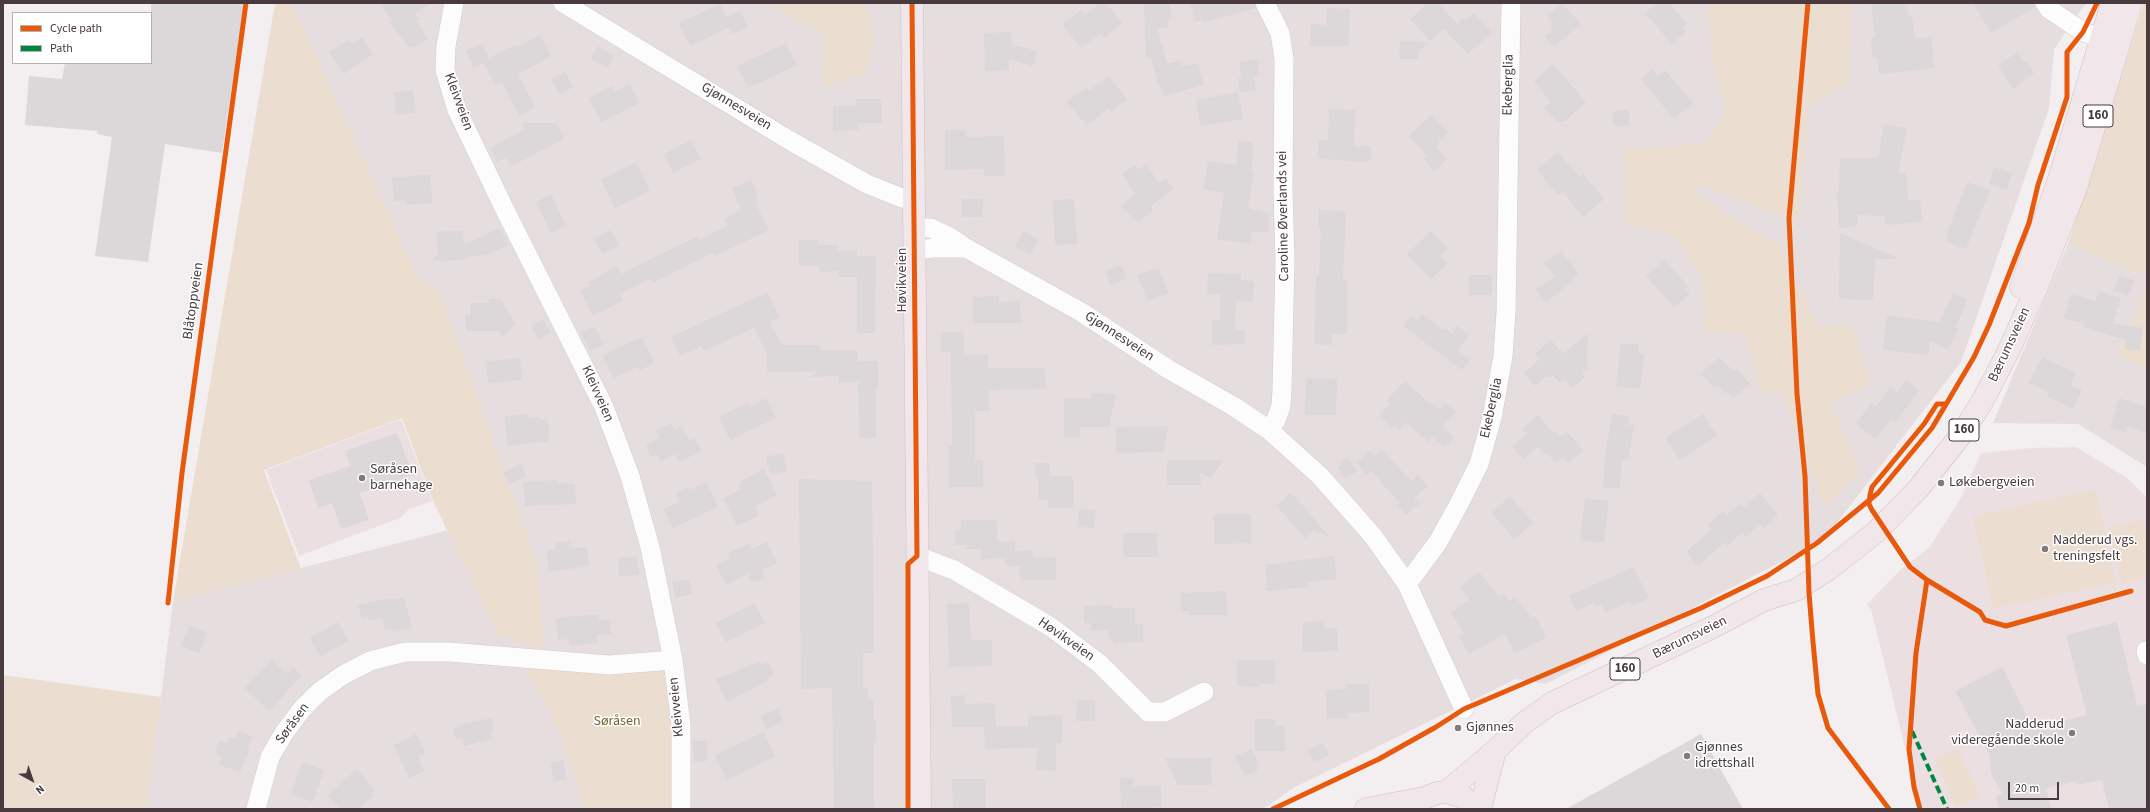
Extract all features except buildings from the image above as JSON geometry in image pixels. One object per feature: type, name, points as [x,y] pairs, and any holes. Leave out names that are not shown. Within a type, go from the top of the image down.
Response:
[{"type":"main road","name":"Høvikveien","points":[[912,3],[920,809]]},
{"type":"main road","name":"Bærumsveien","points":[[1446,792],[1495,751],[1524,723],[1552,704],[1713,627],[1764,600],[1796,590],[1829,569],[1876,532],[1899,510],[1935,469],[1978,409],[2009,350],[2037,287],[2076,188],[2111,41],[2112,3]]},
{"type":"main road","name":"Bærumsveien","points":[[2111,41],[2131,3]]},
{"type":"main road","points":[[1480,809],[1495,751]]},
{"type":"main road","points":[[1446,792],[1463,797],[1476,809]]},
{"type":"main road","name":"160","points":[[1419,804],[1437,793],[1446,792]]},
{"type":"main road","points":[[1366,809],[1419,804]]},
{"type":"street","name":"Kleivveien","points":[[454,3],[446,46],[445,70],[457,110],[504,208],[604,407],[630,476],[650,547],[673,660],[681,725],[681,809]]},
{"type":"street","name":"Gjønnesveien","points":[[562,3],[789,140],[867,184],[902,198],[914,199]]},
{"type":"street","name":"Caroline Øverlands vei","points":[[1265,3],[1280,33],[1284,59],[1283,190],[1285,260],[1282,390],[1281,406],[1276,420],[1269,430]]},
{"type":"street","name":"Ekeberglia","points":[[1407,584],[1438,542],[1479,464],[1493,410],[1503,356],[1506,312],[1511,3]]},
{"type":"street","points":[[2045,3],[2049,8],[2077,29],[2111,41]]},
{"type":"street","name":"Gjønnesveien","points":[[915,228],[931,228],[950,237],[966,248],[1081,312],[1168,369],[1233,406],[1269,430]]},
{"type":"street","name":"Gjønnesveien","points":[[915,251],[932,248],[966,248]]},
{"type":"street","points":[[1269,430],[1320,476],[1373,536],[1407,584],[1464,709]]},
{"type":"street","name":"Høvikveien","points":[[917,556],[954,570],[1051,627],[1100,664],[1148,712],[1164,712],[1204,692]]},
{"type":"street","name":"Søråsen","points":[[256,809],[270,757],[284,733],[302,709],[318,692],[343,675],[370,661],[405,652],[448,652],[609,665],[638,664],[673,660]]},
{"type":"shaded area","points":[[277,3],[2086,3],[2054,49],[2049,108],[1961,362],[1829,533],[1817,543],[1546,684],[1516,679],[1295,787],[1263,809],[147,809],[173,601],[480,522]]},
{"type":"shaded area","points":[[2068,244],[2147,277],[2147,285],[2118,355],[2147,369],[2147,467],[2078,424],[1993,423]]},
{"type":"shaded area","points":[[401,419],[432,501],[409,509],[400,518],[299,556],[266,470]]},
{"type":"shaded area","name":"Nadderud videregående skole","points":[[2076,447],[2127,478],[2146,497],[2147,809],[1920,809],[1871,609],[1867,605],[1900,570],[1929,548],[1961,498],[1981,453],[2032,448]]},
{"type":"green space","points":[[276,3],[292,3],[418,278],[438,287],[538,566],[544,649],[498,636],[433,501],[402,418],[264,470],[301,569],[173,601]]},
{"type":"green space","points":[[763,3],[865,3],[875,36],[866,74],[822,86],[823,34]]},
{"type":"green space","points":[[1708,3],[1852,3],[1850,81],[1809,107],[1798,223],[1697,184],[1698,196],[1779,245],[1819,326],[1852,325],[1871,385],[1831,403],[1861,470],[1826,508],[1781,393],[1762,394],[1745,335],[1705,332],[1702,277],[1676,237],[1625,223],[1623,149],[1705,144],[1726,112],[1712,61]]},
{"type":"green space","points":[[2144,3],[2147,3],[2147,277],[2068,244]]},
{"type":"green space","points":[[2147,285],[2147,369],[2118,355]]},
{"type":"green space","name":"Nadderud vgs. treningsfelt","points":[[2096,489],[2116,583],[1993,609],[1973,516]]},
{"type":"green space","points":[[2143,519],[2147,534],[2147,578],[2122,584],[2108,528]]},
{"type":"green space","name":"Søråsen","points":[[518,658],[672,665],[677,809],[585,809],[557,726]]},
{"type":"green space","points":[[3,675],[161,697],[147,809],[3,809]]},
{"type":"green space","points":[[1958,748],[1980,796],[1956,807],[1934,759]]},
{"type":"marked path","points":[[1912,731],[1947,809]]},
{"type":"cycle path","name":"Blåtoppveien","points":[[168,603],[182,473],[246,3]]},
{"type":"cycle path","points":[[908,809],[908,564],[917,556],[912,3]]},
{"type":"cycle path","points":[[1808,3],[1789,218],[1797,394],[1805,476],[1809,593],[1818,694],[1828,728],[1889,809]]},
{"type":"cycle path","points":[[1273,809],[1379,759],[1436,727],[1464,709],[1701,608],[1767,576],[1817,543],[1878,493],[1932,428],[1974,357],[1989,325],[2029,223],[2038,185],[2067,97],[2067,52],[2083,32],[2097,3]]},
{"type":"cycle path","points":[[1946,404],[1937,404],[1924,424],[1872,487],[1870,495],[1869,504],[1872,510],[1910,567],[1927,580],[1980,612],[1985,620],[2006,626],[2131,591]]},
{"type":"cycle path","points":[[1920,809],[1914,787],[1909,749],[1916,653],[1927,580]]},
{"type":"place","name":"Søråsen barnehage","points":[[362,478]]},
{"type":"place","name":"Løkebergveien","points":[[1941,483]]},
{"type":"place","name":"Nadderud vgs. treningsfelt","points":[[2045,549]]},
{"type":"place","name":"Gjønnes","points":[[1458,728]]},
{"type":"place","name":"Nadderud videregående skole","points":[[2072,733]]},
{"type":"place","name":"Gjønnes idrettshall","points":[[1687,756]]}]
